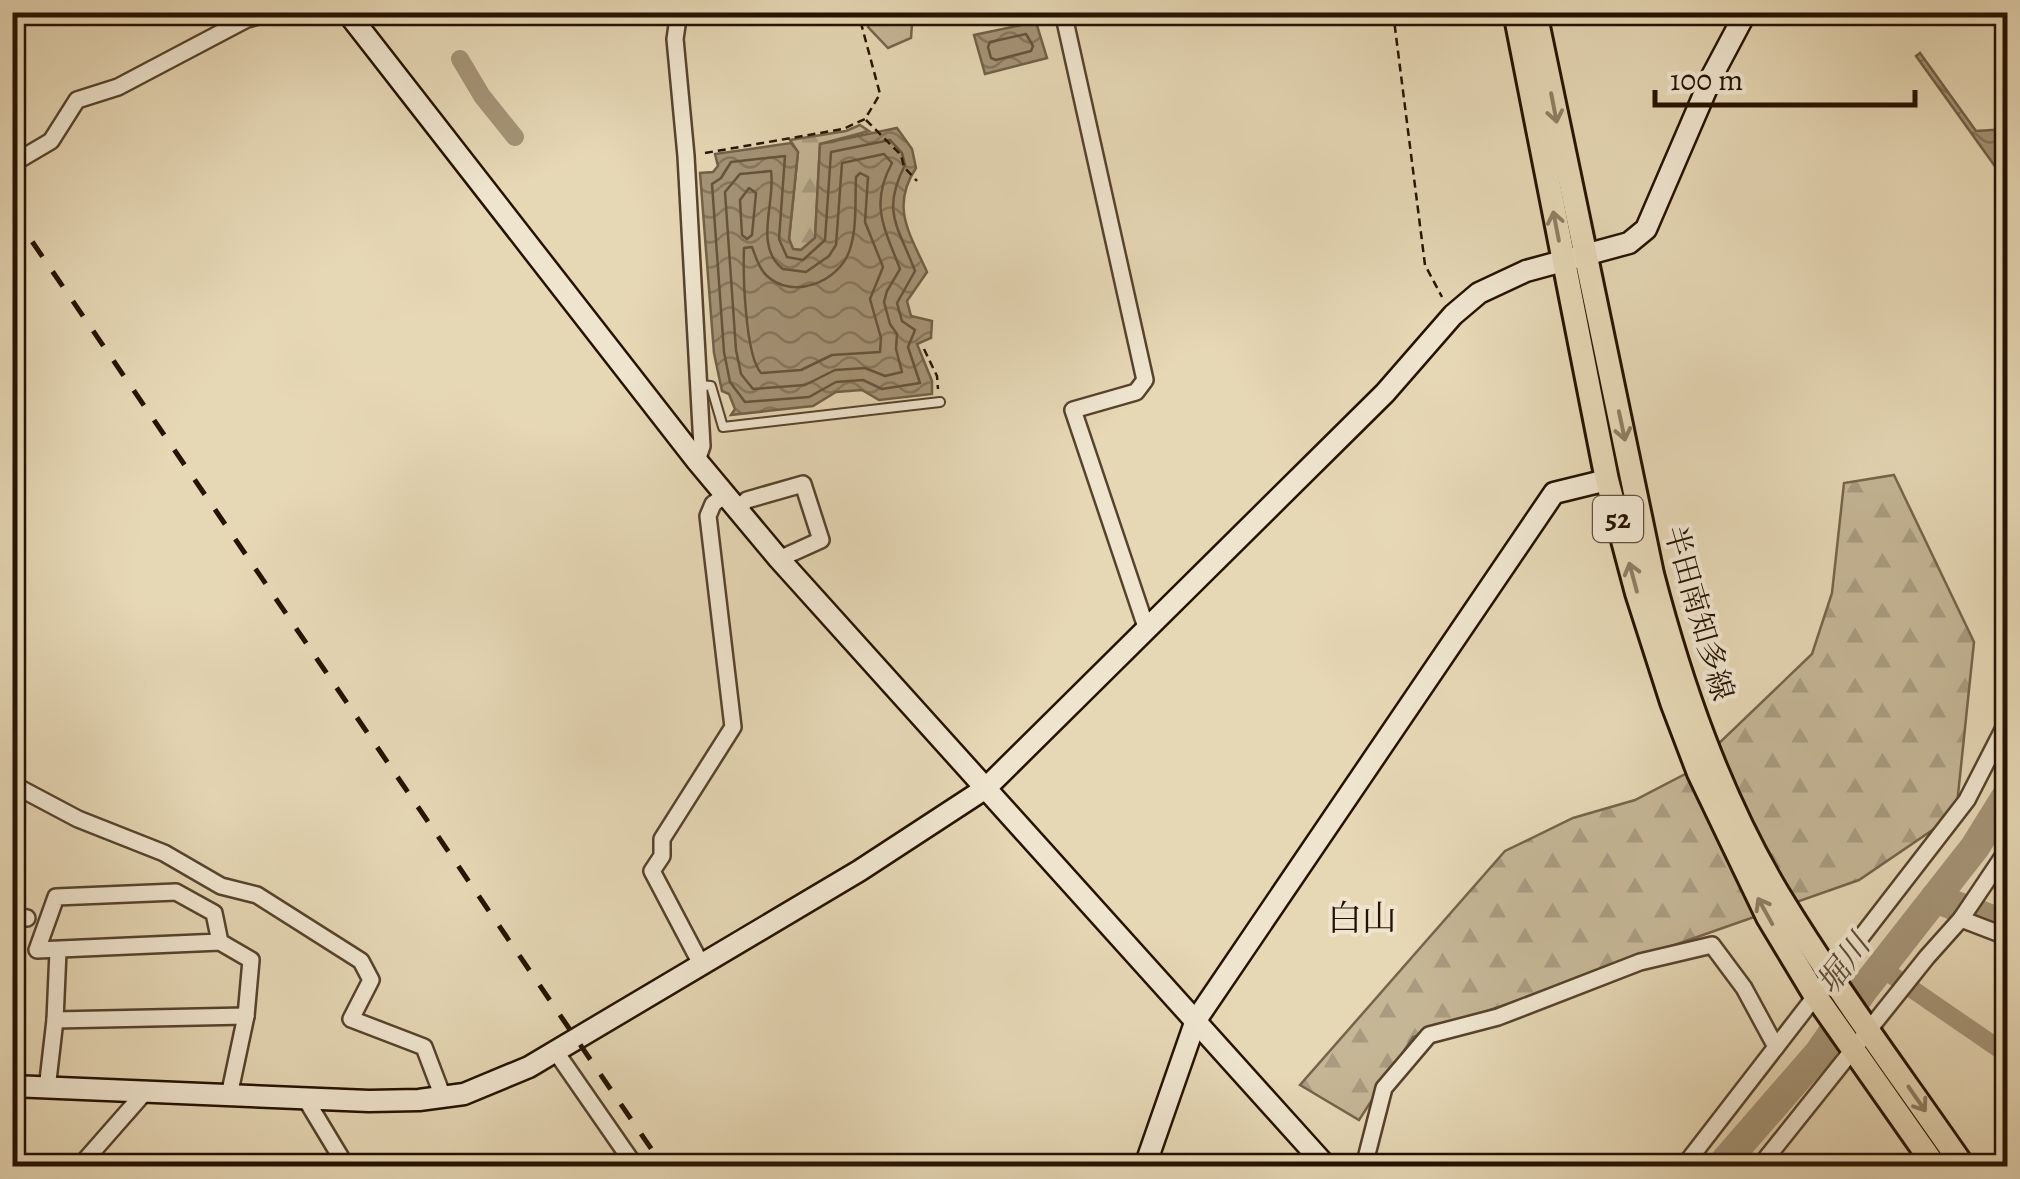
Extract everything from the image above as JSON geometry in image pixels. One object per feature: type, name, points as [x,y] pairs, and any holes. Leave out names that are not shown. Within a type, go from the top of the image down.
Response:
[{"type":"main road","name":"半田南知多線","points":[[1516,12],[1574,258],[1597,304],[1652,574],[1688,697],[1726,789],[1777,892],[1831,974],[1875,1025],[1964,1166]]},
{"type":"main road","name":"半田南知多線","points":[[1535,12],[1574,258],[1576,308],[1607,480],[1654,647],[1698,773],[1746,876],[1815,995],[1935,1166]]},
{"type":"street","points":[[12,164],[51,142],[77,100],[118,87],[246,20],[272,12]]},
{"type":"street","points":[[347,12],[697,461],[779,559],[1326,1166]]},
{"type":"street","points":[[679,12],[675,39],[686,156],[702,446],[697,461]]},
{"type":"street","points":[[896,12],[911,16],[927,12]]},
{"type":"street","points":[[1062,12],[1146,380],[1136,392],[1073,410],[1146,627]]},
{"type":"street","points":[[12,1086],[369,1101],[443,1097],[495,1083],[556,1052],[858,871],[986,788],[1385,393],[1453,315],[1479,293],[1504,278],[1629,243],[1646,229],[1712,76],[1746,12]]},
{"type":"street","points":[[2008,243],[2008,257]]},
{"type":"street","points":[[1145,1166],[1196,1020],[1554,494],[1607,480]]},
{"type":"street","points":[[701,964],[652,871],[662,856],[662,839],[733,727],[708,516],[713,504],[747,500],[803,484],[821,540],[779,559]]},
{"type":"street","points":[[1684,1166],[1967,800],[2008,720]]},
{"type":"street","points":[[12,784],[78,819],[164,853],[221,886],[258,895],[361,962],[372,980],[351,1019],[424,1047],[443,1097]]},
{"type":"street","points":[[1760,1166],[1961,918],[2005,853]]},
{"type":"street","points":[[220,942],[214,913],[176,892],[56,897],[37,950],[220,942],[250,960],[246,1016],[228,1096]]},
{"type":"street","points":[[1961,918],[2008,937]]},
{"type":"street","points":[[1364,1166],[1384,1088],[1429,1036],[1498,1018],[1640,962],[1712,945],[1744,988],[1776,1047]]},
{"type":"street","points":[[47,1089],[58,951]]},
{"type":"street","points":[[55,1020],[246,1016]]},
{"type":"street","points":[[556,1052],[634,1166]]},
{"type":"street","points":[[80,1166],[145,1092]]},
{"type":"street","points":[[305,1098],[346,1166]]},
{"type":"lane","points":[[699,385],[711,386],[723,427],[940,402]]},
{"type":"path","points":[[686,156],[844,129],[864,119],[880,94],[858,12]]},
{"type":"path","points":[[1394,12],[1425,265],[1453,315]]},
{"type":"path","points":[[864,119],[901,155],[904,167],[916,181]]},
{"type":"path","points":[[924,348],[936,376],[940,402]]},
{"type":"green space","points":[[869,13],[912,24],[911,38],[888,48],[868,27]]},
{"type":"green space","points":[[860,125],[869,131],[820,144],[815,238],[801,250],[793,249],[789,239],[798,152],[790,140]]},
{"type":"green space","points":[[1894,475],[1974,642],[1956,814],[1859,880],[1413,1037],[1359,1120],[1300,1085],[1505,851],[1573,818],[1635,800],[1689,772],[1812,654],[1832,593],[1844,483]]},
{"type":"water","points":[[1036,22],[1047,58],[985,74],[974,35]]},
{"type":"water","points":[[1920,53],[1976,131],[2007,129],[2007,183],[1916,56]]},
{"type":"water","points":[[897,128],[912,149],[916,168],[904,195],[905,220],[927,272],[907,301],[911,316],[932,321],[931,338],[917,344],[932,381],[932,394],[879,400],[862,390],[836,392],[813,406],[731,415],[735,409],[729,394],[722,391],[714,353],[700,173],[713,172],[718,166],[715,154],[791,143],[798,152],[789,239],[793,249],[801,250],[815,238],[820,144]]},
{"type":"waterway","points":[[460,59],[482,96],[515,137]]},
{"type":"waterway","name":"堀川","points":[[1721,1166],[1819,1053],[1975,847],[2008,794]]},
{"type":"waterway","points":[[1935,898],[2008,926]]},
{"type":"waterway","points":[[1880,967],[2008,1055]]},
{"type":"railway","points":[[12,212],[663,1166]]},
{"type":"district","name":"白山","points":[[1362,918]]}]
